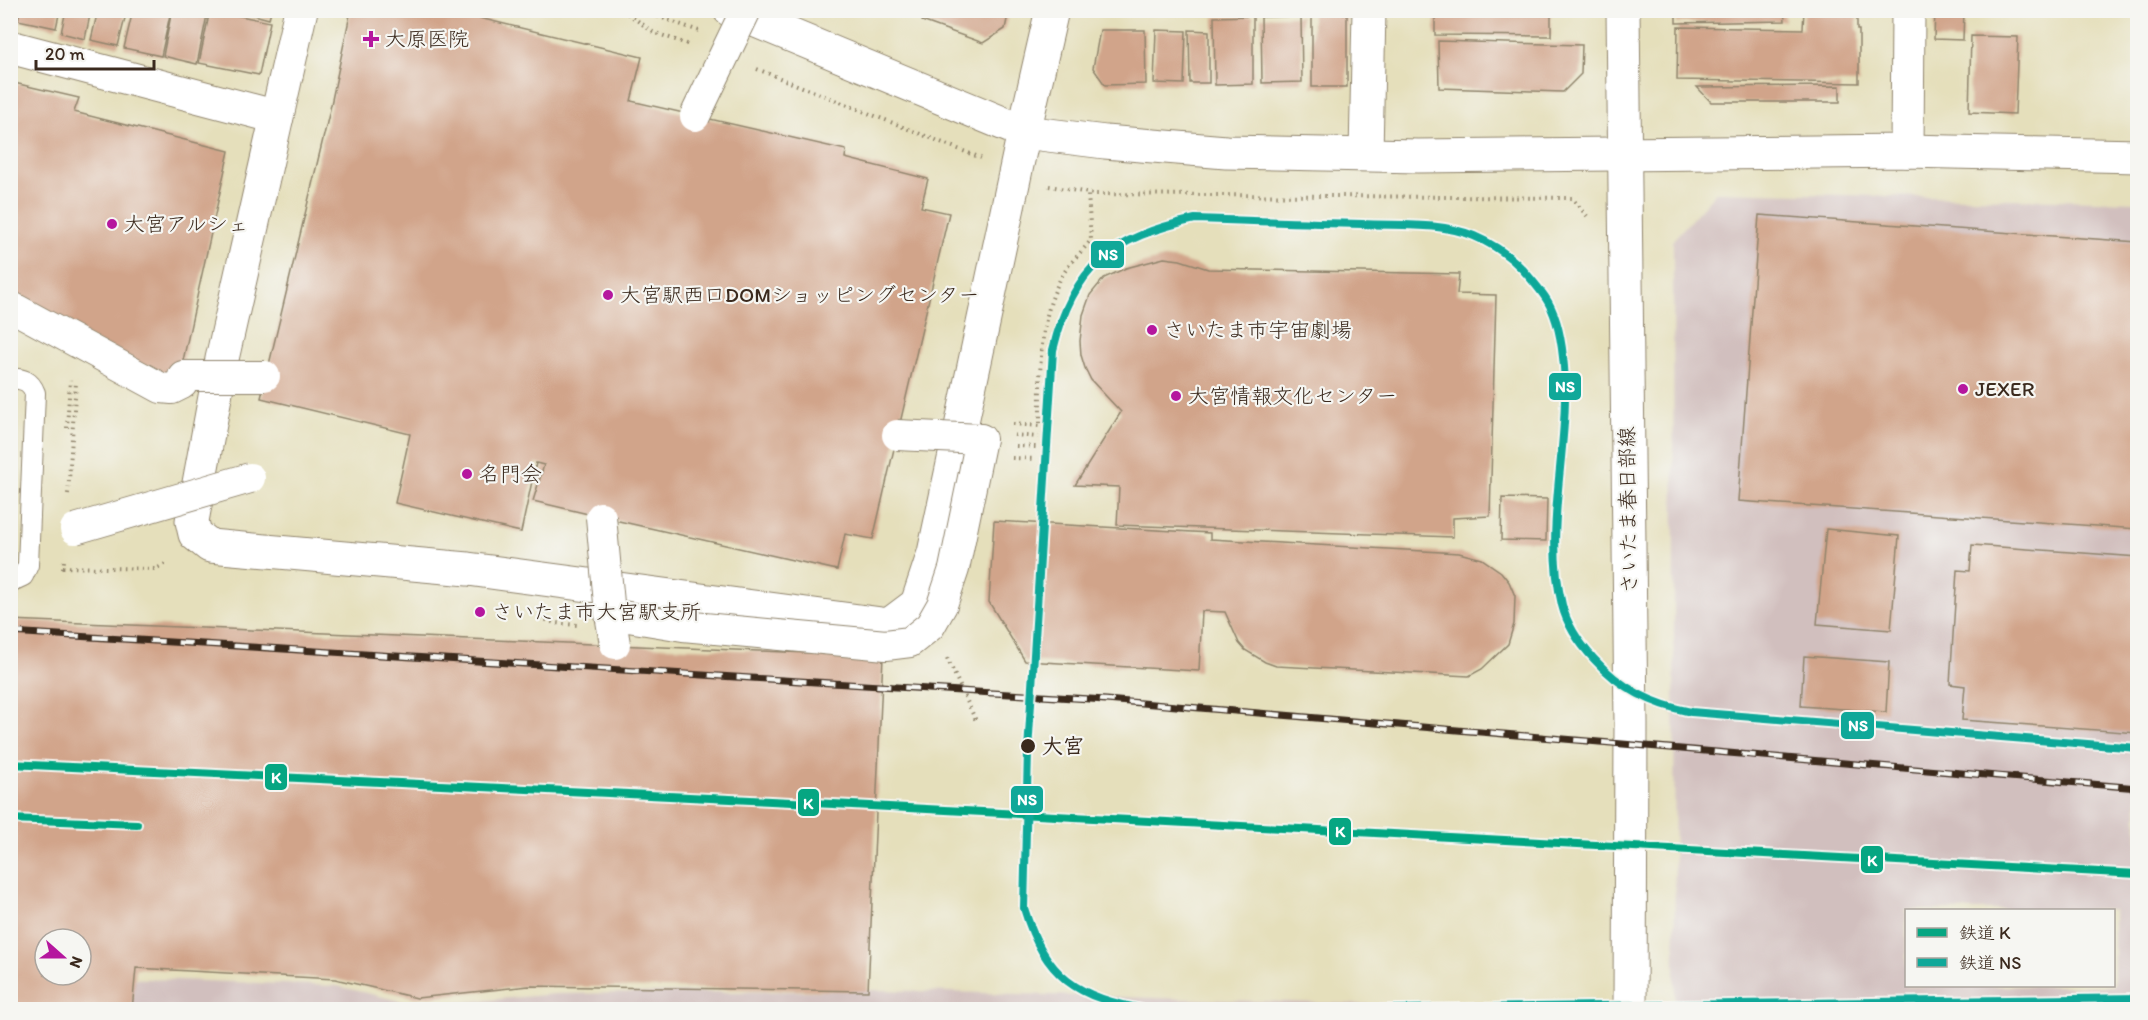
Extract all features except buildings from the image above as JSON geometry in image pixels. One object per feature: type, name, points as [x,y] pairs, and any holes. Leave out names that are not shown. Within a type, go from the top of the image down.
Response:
[{"type":"street","points":[[301,10],[222,359],[192,521],[195,534],[210,546],[468,569],[890,625],[917,604],[934,553],[1052,10]]},
{"type":"street","points":[[695,116],[730,26],[746,10]]},
{"type":"street","points":[[1366,154],[1369,10]]},
{"type":"street","name":"さいたま春日部線","points":[[1623,10],[1630,723],[1630,1010]]},
{"type":"street","points":[[1907,151],[1908,10]]},
{"type":"street","points":[[730,26],[1024,132],[1105,142],[1226,152],[1418,156],[1907,151],[2138,156]]},
{"type":"street","points":[[10,47],[277,117]]},
{"type":"street","points":[[10,306],[161,388],[172,389],[182,384],[183,376],[265,376]]},
{"type":"street","points":[[610,614],[695,627],[886,645],[910,642],[930,626],[942,605],[954,569],[981,439],[897,435]]},
{"type":"street","points":[[70,542],[250,478]]},
{"type":"street","points":[[601,517],[615,644]]},
{"type":"lane","points":[[10,378],[27,381],[35,393],[28,565],[23,576],[10,582]]},
{"type":"path","points":[[623,10],[653,32],[696,48]]},
{"type":"path","points":[[628,13],[730,26]]},
{"type":"path","points":[[750,67],[987,161]]},
{"type":"path","points":[[1040,426],[1044,320],[1062,276],[1091,240],[1088,193]]},
{"type":"path","points":[[68,497],[77,372]]},
{"type":"path","points":[[70,542],[63,567],[156,569],[169,562]]},
{"type":"path","points":[[943,650],[977,723]]},
{"type":"shaded area","points":[[1716,192],[2137,202],[2137,1009],[1675,1009],[1673,240]]},
{"type":"shaded area","points":[[93,977],[337,986],[421,1006],[555,994],[881,990],[1526,1009],[11,1010],[33,987],[93,987]]},
{"type":"railway","points":[[10,632],[1106,700],[2138,788]]},
{"type":"rail line","name":"NS","points":[[1148,1010],[1102,999],[1067,981],[1042,952],[1024,908],[1028,751],[1053,350],[1061,321],[1072,296],[1085,276],[1101,259],[1119,246],[1166,226],[1195,219],[1447,228],[1483,240],[1519,265],[1549,303],[1562,350],[1565,388],[1564,419],[1555,543],[1562,605],[1571,627],[1589,653],[1604,670],[1638,694],[1663,705],[1691,712],[2138,748]]},
{"type":"rail line","name":"K","points":[[10,764],[833,804],[2138,874]]},
{"type":"rail line","name":"K","points":[[10,819],[137,824]]},
{"type":"rail line","name":"NS","points":[[1339,1010],[2138,998]]},
{"type":"place","name":"大原医院","points":[[371,39]]},
{"type":"place","name":"大宮アルシェ","points":[[112,224]]},
{"type":"place","name":"大宮駅西口DOMショッピングセンター","points":[[608,295]]},
{"type":"place","name":"さいたま市宇宙劇場","points":[[1152,330]]},
{"type":"place","name":"JEXER","points":[[1963,389]]},
{"type":"place","name":"大宮情報文化センター","points":[[1176,396]]},
{"type":"place","name":"名門会","points":[[467,474]]},
{"type":"place","name":"さいたま市大宮駅支所","points":[[480,612]]},
{"type":"place","name":"大宮","points":[[1028,746]]}]
